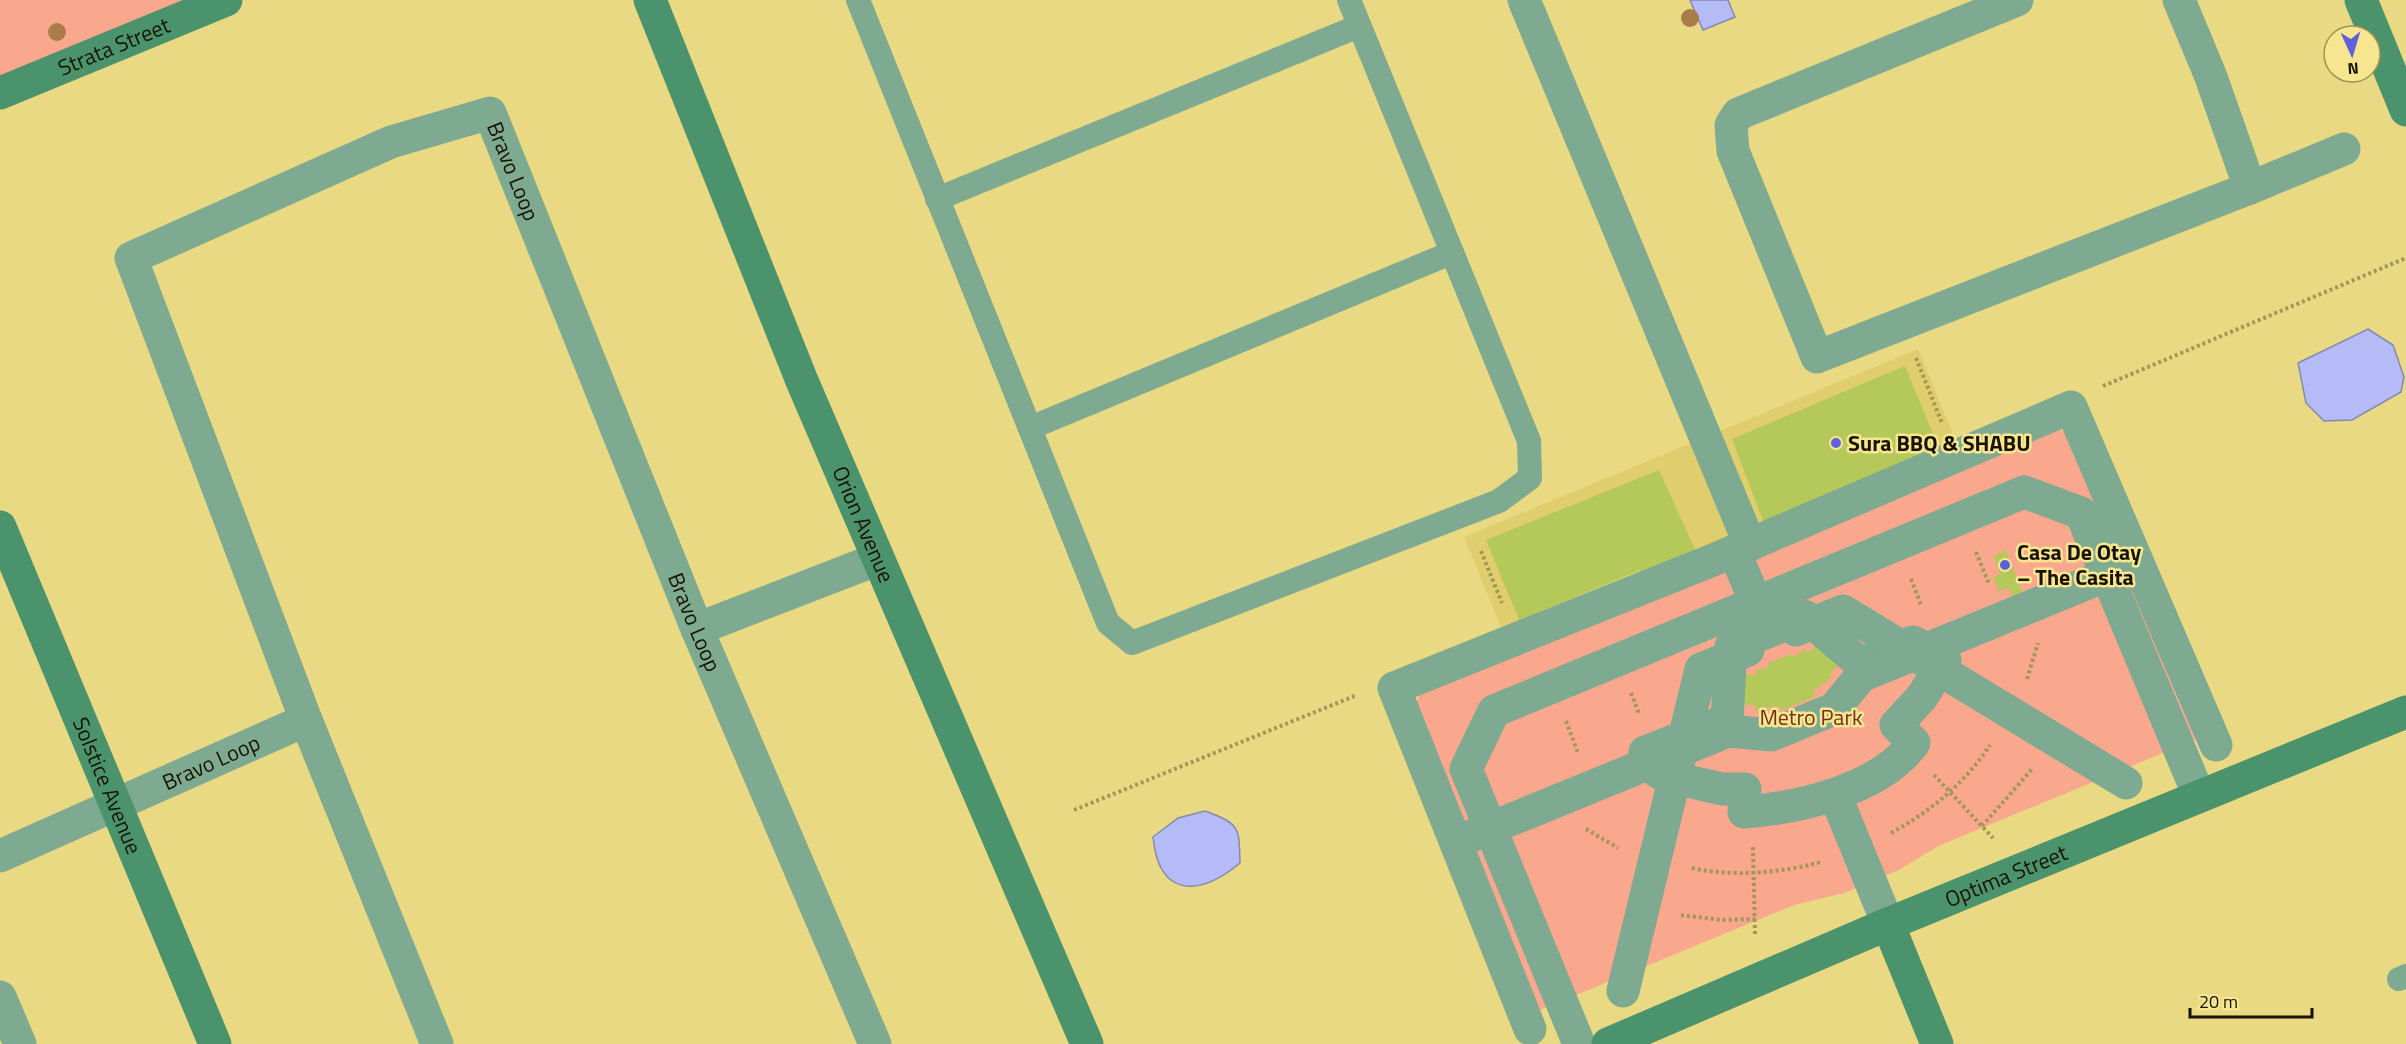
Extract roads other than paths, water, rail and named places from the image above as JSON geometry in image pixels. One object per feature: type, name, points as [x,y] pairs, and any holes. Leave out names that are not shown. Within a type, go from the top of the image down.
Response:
[{"type":"street","name":"Strata Street","points":[[0,93],[226,0]]},
{"type":"street","name":"Orion Avenue","points":[[650,0],[802,381],[1087,1044]]},
{"type":"street","points":[[1524,0],[1742,548],[1756,602],[1770,636]]},
{"type":"street","points":[[2017,0],[1738,114],[1731,125],[1733,151],[1817,357],[2344,149]]},
{"type":"street","points":[[2179,0],[2211,77],[2250,188]]},
{"type":"street","points":[[2361,0],[2406,110]]},
{"type":"street","name":"Bravo Loop","points":[[437,1044],[306,720],[131,258],[392,142],[490,113],[697,629],[875,1044]]},
{"type":"street","points":[[1530,1029],[1394,688],[1742,548],[2071,407],[2216,745]]},
{"type":"street","points":[[1579,1044],[1466,770],[1494,711],[2024,492],[2081,513],[2199,796]]},
{"type":"street","name":"Solstice Avenue","points":[[0,527],[215,1044]]},
{"type":"street","points":[[697,629],[878,559]]},
{"type":"street","points":[[1456,842],[1728,731],[1771,735],[1834,709],[1861,676],[1924,653],[2137,563]]},
{"type":"street","points":[[1623,991],[1643,907],[1669,755],[1701,669],[1731,657],[1770,636],[1843,611],[1924,653],[2052,739],[2126,783]]},
{"type":"street","points":[[1669,755],[1722,789],[1745,789],[1744,812],[1795,807],[1835,795],[1876,774],[1914,743],[1896,725],[1922,697],[1924,653]]},
{"type":"street","name":"Optima Street","points":[[1608,1044],[1888,924],[2406,712]]},
{"type":"street","name":"Bravo Loop","points":[[0,856],[306,720]]},
{"type":"street","points":[[1835,795],[1937,1044]]},
{"type":"street","points":[[0,997],[20,1044]]},
{"type":"lane","points":[[858,0],[1108,623],[1131,643],[1500,501],[1530,478],[1529,441],[1349,0]]},
{"type":"lane","points":[[937,199],[1359,26]]},
{"type":"lane","points":[[1030,428],[1451,253]]},
{"type":"water","points":[[1690,0],[1728,0],[1735,17],[1703,30]]},
{"type":"water","points":[[2368,329],[2393,345],[2404,377],[2401,392],[2352,420],[2324,421],[2306,403],[2298,363]]},
{"type":"water","points":[[1205,811],[1226,820],[1236,829],[1240,863],[1210,882],[1196,886],[1183,886],[1172,881],[1163,872],[1153,837],[1178,818]]},
{"type":"place","name":"Sura BBQ & SHABU","points":[[1836,443]]},
{"type":"place","name":"Casa De Otay – The Casita","points":[[2005,565]]},
{"type":"park label","name":"Metro Park","points":[[1811,717]]}]
